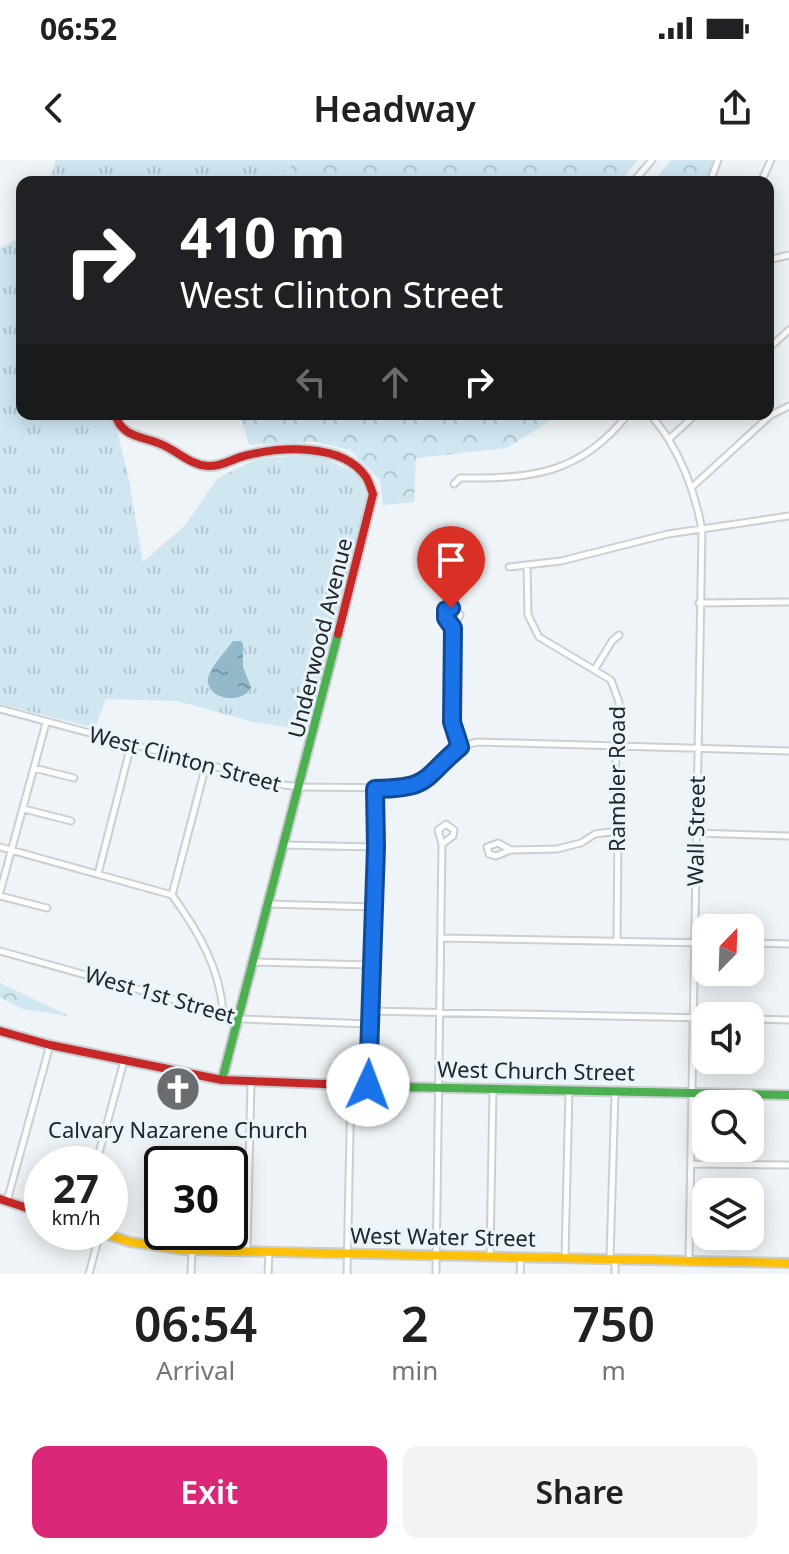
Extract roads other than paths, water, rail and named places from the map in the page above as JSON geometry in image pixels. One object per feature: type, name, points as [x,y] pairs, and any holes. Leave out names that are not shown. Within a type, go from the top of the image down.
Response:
[{"type":"main road","name":"Underwood Avenue","points":[[117,420],[133,436],[162,444],[201,465],[210,467],[254,454],[318,451],[355,465],[371,485],[373,503],[222,1080]]},
{"type":"main road","name":"West Church Street","points":[[0,1031],[50,1045],[222,1080],[493,1090],[692,1093]]},
{"type":"main road","name":"West Church Street","points":[[764,1094],[789,1095]]},
{"type":"main road","points":[[3,1200],[24,1207]]},
{"type":"main road","name":"West Water Street","points":[[192,1250],[789,1263]]},
{"type":"street","points":[[638,176],[652,160]]},
{"type":"street","points":[[774,344],[789,330]]},
{"type":"street","points":[[454,484],[460,478],[523,477],[568,464],[607,438],[623,420]]},
{"type":"street","name":"Wall Street","points":[[655,420],[669,439],[692,487],[702,530],[695,914]]},
{"type":"street","points":[[669,439],[690,420]]},
{"type":"street","points":[[692,487],[766,420]]},
{"type":"street","points":[[509,567],[589,556],[668,534],[789,516]]},
{"type":"street","name":"Rambler Road","points":[[527,565],[528,615],[539,637],[611,680],[619,702],[615,747],[617,941]]},
{"type":"street","points":[[699,603],[789,602]]},
{"type":"street","points":[[453,628],[452,722],[460,747],[478,742],[789,751]]},
{"type":"street","points":[[595,669],[619,635]]},
{"type":"street","name":"West Clinton Street","points":[[0,709],[300,787],[406,789],[420,785],[460,747]]},
{"type":"street","points":[[46,723],[0,894],[47,908]]},
{"type":"street","points":[[98,874],[131,745]]},
{"type":"street","points":[[172,895],[206,765]]},
{"type":"street","points":[[34,768],[74,778]]},
{"type":"street","points":[[368,1085],[375,789]]},
{"type":"street","points":[[24,809],[71,821]]},
{"type":"street","points":[[511,850],[557,849],[581,843],[595,834],[618,831]]},
{"type":"street","points":[[696,833],[789,836]]},
{"type":"street","points":[[436,1274],[442,844]]},
{"type":"street","points":[[283,845],[376,847]]},
{"type":"street","points":[[0,847],[172,895],[195,926],[209,956],[222,990],[223,1012]]},
{"type":"street","points":[[268,904],[374,907]]},
{"type":"street","points":[[442,938],[692,943]]},
{"type":"street","points":[[764,943],[789,944]]},
{"type":"street","name":"West 1st Street","points":[[0,951],[238,1018],[370,1024]]},
{"type":"street","points":[[252,962],[371,965]]},
{"type":"street","points":[[370,1011],[692,1018]]},
{"type":"street","points":[[764,1019],[789,1020]]},
{"type":"street","points":[[3,1200],[50,1045]]},
{"type":"street","points":[[101,1146],[124,1061]]},
{"type":"street","points":[[247,1251],[251,1082]]},
{"type":"street","points":[[347,1274],[351,1085]]},
{"type":"street","points":[[490,1256],[493,1090]]},
{"type":"street","points":[[565,1257],[569,1090]]},
{"type":"street","points":[[615,1091],[612,1258],[615,1274]]},
{"type":"street","name":"Wall Street","points":[[689,1261],[692,1093]]},
{"type":"street","points":[[691,1164],[789,1165]]},
{"type":"street","points":[[89,1274],[95,1250]]},
{"type":"street","points":[[191,1274],[192,1250]]},
{"type":"street","points":[[268,1274],[269,1252]]},
{"type":"street","points":[[520,1274],[521,1257]]},
{"type":"water","points":[[233,641],[243,644],[243,667],[251,687],[240,697],[225,698],[213,691],[208,679]]},
{"type":"place","name":"Calvary Nazarene Church","points":[[178,1089]]}]
